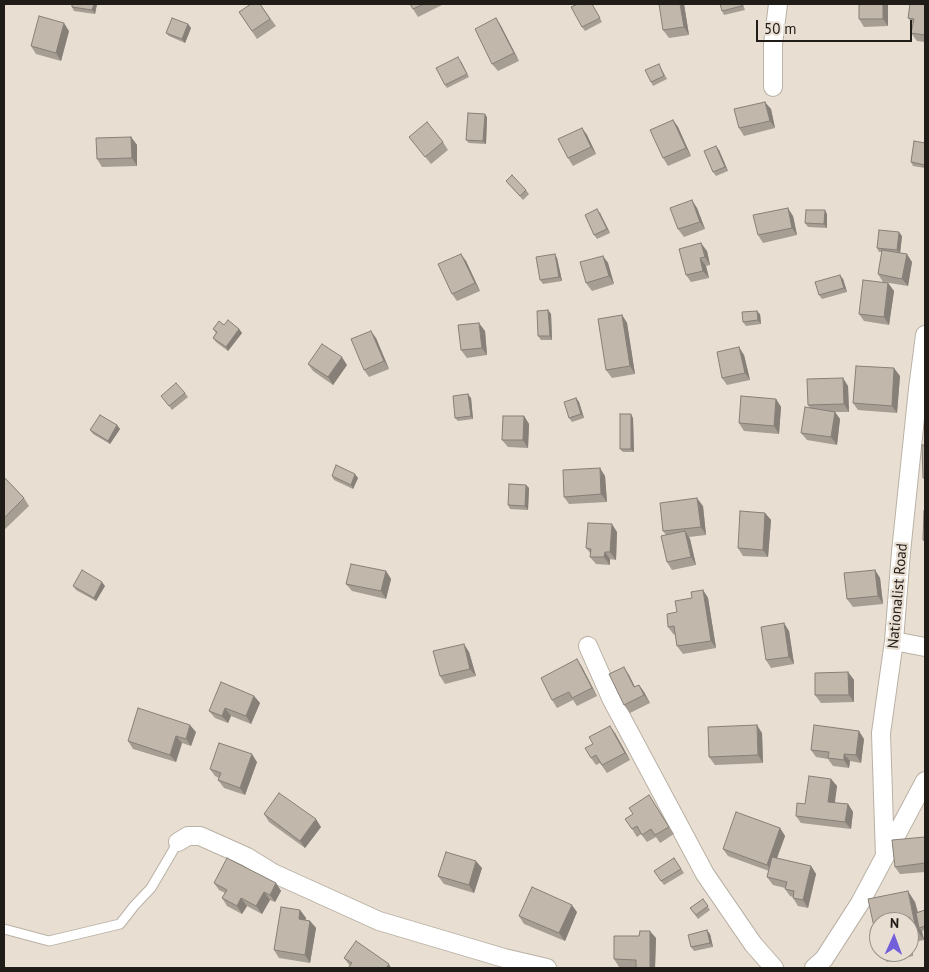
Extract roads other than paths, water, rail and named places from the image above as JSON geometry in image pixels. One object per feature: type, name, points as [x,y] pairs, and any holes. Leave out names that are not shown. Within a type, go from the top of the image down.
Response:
[{"type":"street","points":[[773,87],[773,44],[778,4]]},
{"type":"street","name":"Nationalist Road","points":[[885,857],[881,734],[894,641],[903,533],[925,335]]},
{"type":"street","points":[[894,641],[925,646]]},
{"type":"street","points":[[588,646],[617,708],[705,874],[753,944],[774,968]]},
{"type":"street","points":[[814,968],[824,959],[860,903],[925,781]]},
{"type":"street","points":[[178,842],[188,836],[200,836],[248,857],[273,873],[379,921],[504,958],[547,968]]},
{"type":"lane","points":[[4,928],[49,941],[120,924],[151,888],[178,842]]}]
